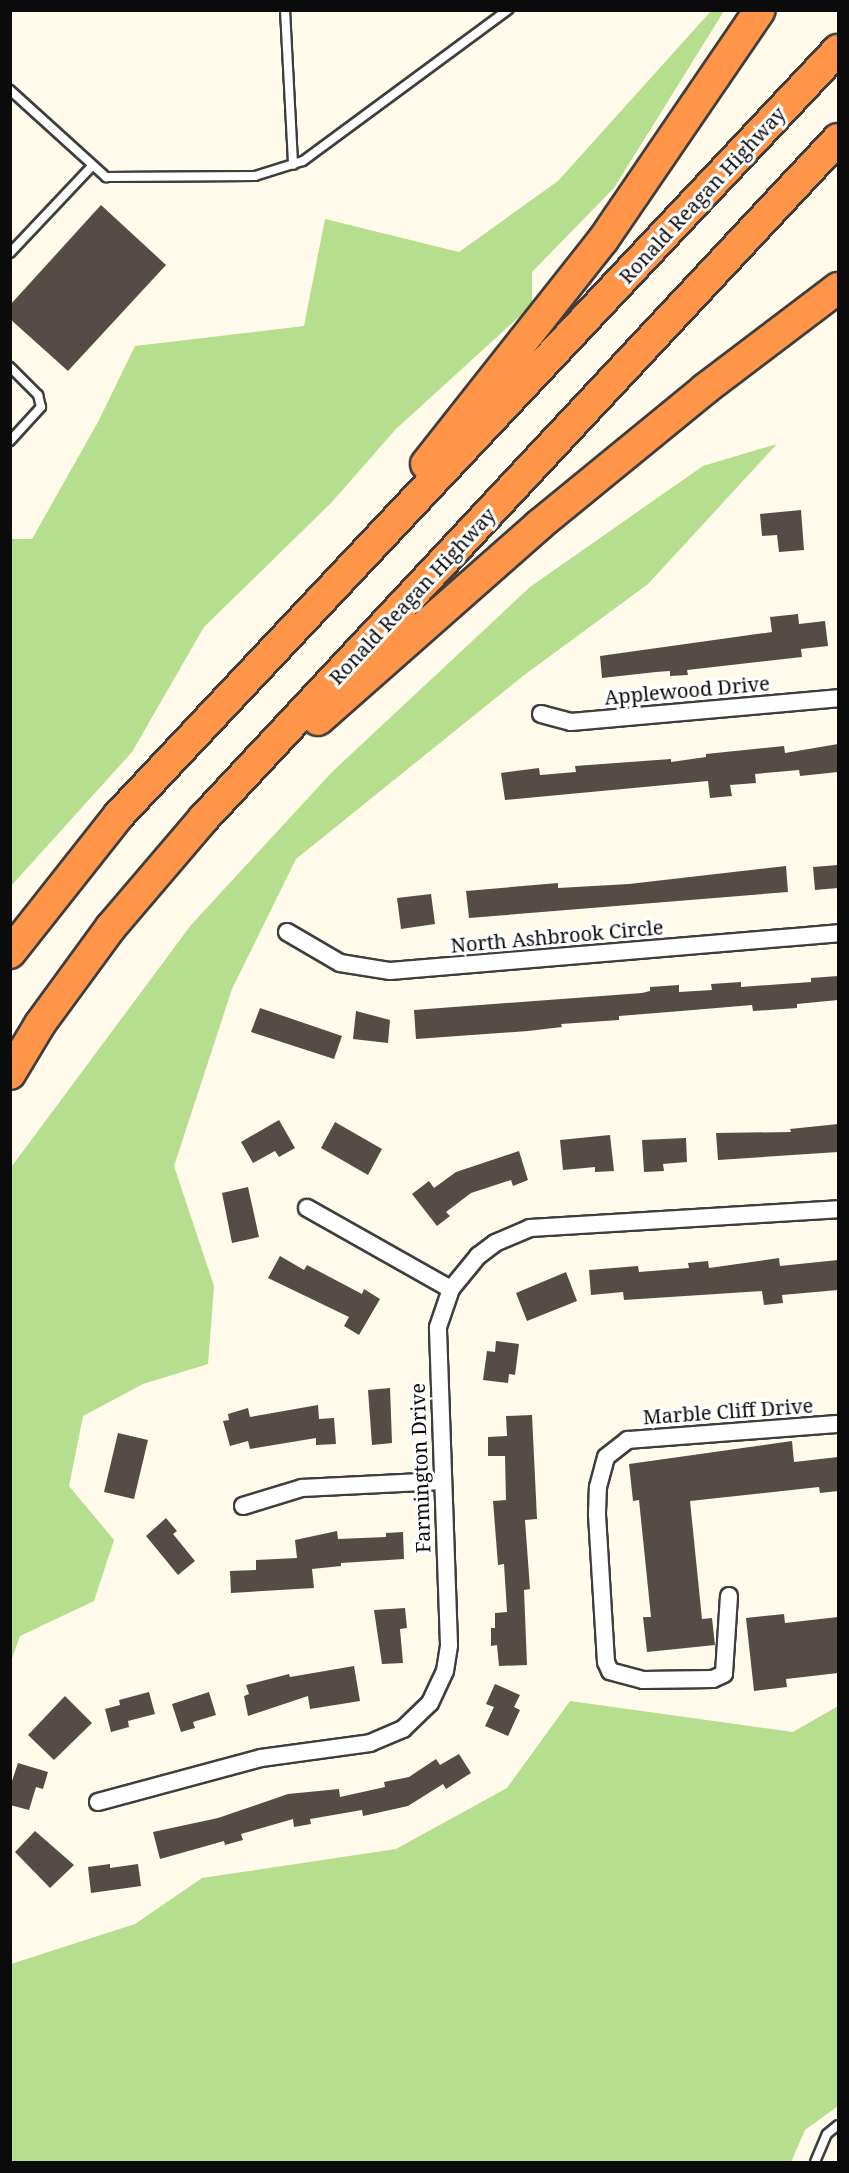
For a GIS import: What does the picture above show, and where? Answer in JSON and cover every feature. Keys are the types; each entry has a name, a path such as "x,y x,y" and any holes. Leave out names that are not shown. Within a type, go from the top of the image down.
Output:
{"highway":[{"path":"297,626 603,240 760,10"},
{"name":"Ronald Reagan Highway","path":"10,953 119,815 838,50"},
{"name":"Ronald Reagan Highway","path":"10,1074 40,1024 111,927 204,818 838,139"},
{"path":"204,818 539,525 705,389 838,288"}],"street":[{"name":"Applewood Drive","path":"541,714 571,722 838,698"},
{"name":"North Ashbrook Circle","path":"287,932 340,963 390,971 838,933"},
{"path":"307,1208 451,1289"},
{"name":"Farmington Drive","path":"98,1802 261,1758 370,1743 403,1729 417,1719 439,1689 449,1645 436,1343 451,1289 478,1256 495,1243 530,1228 838,1209"},
{"name":"Marble Cliff Drive","path":"729,1596 724,1674 713,1678 643,1680 610,1671 606,1662 597,1513 598,1486 606,1457 628,1440 838,1424"},
{"path":"243,1506 302,1488 442,1481"}],"lane":[{"path":"285,10 293,165"},
{"path":"10,90 106,177 126,179 255,176 293,165 508,10"},
{"path":"10,253 92,166"},
{"path":"10,366 38,394 40,407 10,441"},
{"path":"815,2163 827,2134 838,2125"}],"green space":[{"path":"711,11 724,11 614,188 532,272 532,305 396,429 331,503 204,627 132,752 11,886 11,539 32,539 98,422 135,346 304,326 325,219 459,252 558,181"},
{"path":"777,444 648,584 523,676 296,859 232,989 174,1166 214,1286 208,1364 143,1384 83,1416 69,1486 114,1540 94,1601 20,1636 11,1661 12,1166 191,925 332,772 530,587 703,466"},
{"path":"570,1701 793,1732 838,1706 838,2106 805,2130 791,2162 11,2162 11,1964 135,1924 202,1878 396,1849 507,1788"}],"building":[{"path":"101,205 166,265 68,371 10,319 10,305"},
{"path":"801,510 804,550 779,552 777,535 762,536 760,514"},
{"path":"798,614 799,624 825,621 828,646 801,649 802,657 687,670 688,675 670,676 670,671 602,678 600,656 772,632 770,617"},
{"path":"838,744 838,772 800,776 799,770 755,774 756,783 730,785 732,796 710,798 708,781 505,800 501,773 539,768 540,775 576,772 575,766 671,759 671,762 706,757 706,754 784,746 785,753"},
{"path":"838,865 838,888 815,890 813,867"},
{"path":"786,866 788,892 469,918 466,891 558,883 558,888 629,884"},
{"path":"431,894 435,924 401,929 397,898"},
{"path":"838,976 838,1000 797,1004 797,1008 753,1011 752,1005 619,1016 619,1020 561,1024 562,1027 528,1031 416,1039 414,1010 642,993 650,991 650,987 679,985 679,992 712,990 711,984 741,982 741,987 811,982 811,978"},
{"path":"260,1008 342,1036 334,1059 251,1032"},
{"path":"356,1011 390,1020 388,1043 353,1039"},
{"path":"279,1120 295,1148 279,1157 275,1151 253,1163 241,1142"},
{"path":"335,1122 382,1149 368,1175 321,1148"},
{"path":"838,1124 838,1152 718,1160 716,1133 791,1132 790,1129"},
{"path":"610,1135 614,1171 595,1172 595,1167 563,1170 560,1140"},
{"path":"686,1138 687,1162 663,1164 664,1171 644,1172 642,1140"},
{"path":"519,1151 528,1180 513,1186 511,1180 471,1193 446,1212 450,1216 437,1226 412,1194 429,1181 434,1188 456,1172"},
{"path":"248,1187 259,1237 232,1243 222,1193"},
{"path":"280,1256 304,1270 307,1265 362,1294 364,1289 380,1299 359,1335 344,1326 349,1317 268,1278"},
{"path":"779,1258 780,1266 838,1260 838,1290 782,1295 783,1303 764,1305 762,1291 624,1300 623,1292 591,1295 589,1270 638,1266 639,1272 689,1268 688,1263 708,1261 709,1268"},
{"path":"566,1272 577,1301 527,1321 516,1293"},
{"path":"496,1341 519,1344 515,1375 509,1374 508,1383 483,1380 487,1351 495,1352"},
{"path":"390,1388 392,1443 372,1445 368,1390"},
{"path":"318,1405 319,1419 334,1418 336,1444 316,1445 316,1438 250,1449 248,1441 230,1446 223,1421 229,1420 228,1414 248,1408 250,1417"},
{"path":"532,1415 537,1519 525,1520 530,1589 524,1590 527,1665 499,1666 497,1645 491,1646 491,1628 495,1628 495,1613 507,1612 504,1564 498,1565 493,1501 506,1500 505,1456 488,1456 488,1437 507,1436 506,1416"},
{"path":"118,1433 148,1440 134,1499 104,1492"},
{"path":"792,1441 794,1462 838,1457 838,1491 820,1493 819,1487 690,1501 702,1619 712,1618 715,1645 647,1652 643,1617 651,1617 639,1500 633,1501 629,1464"},
{"path":"166,1518 177,1531 173,1534 195,1561 178,1575 146,1536"},
{"path":"337,1531 338,1539 386,1537 386,1533 403,1532 404,1559 341,1563 341,1566 312,1569 314,1588 231,1593 230,1571 256,1570 256,1560 297,1558 295,1540"},
{"path":"405,1608 407,1628 400,1629 403,1663 382,1664 374,1610"},
{"path":"784,1614 785,1623 838,1617 838,1673 786,1679 787,1687 754,1691 746,1618"},
{"path":"354,1666 360,1701 310,1709 308,1696 248,1716 244,1696 249,1694 246,1685 289,1674 290,1677"},
{"path":"495,1684 520,1695 514,1707 520,1710 508,1736 485,1726 494,1707 486,1704"},
{"path":"149,1692 155,1714 128,1721 129,1727 111,1732 105,1709 120,1705 119,1700"},
{"path":"209,1692 216,1715 193,1722 195,1728 181,1732 172,1704"},
{"path":"65,1696 92,1723 54,1760 28,1735"},
{"path":"459,1754 471,1773 446,1789 443,1784 408,1806 363,1816 362,1810 310,1819 311,1824 294,1827 293,1819 241,1834 243,1840 225,1845 224,1841 160,1859 153,1832 218,1818 288,1794 339,1789 340,1797 385,1787 384,1782 409,1777 436,1759 440,1765"},
{"path":"18,1763 48,1772 43,1789 36,1787 29,1810 10,1805 10,1787"},
{"path":"35,1831 74,1865 50,1888 15,1852"},
{"path":"110,1864 110,1868 138,1864 141,1886 91,1893 88,1867"}]}
